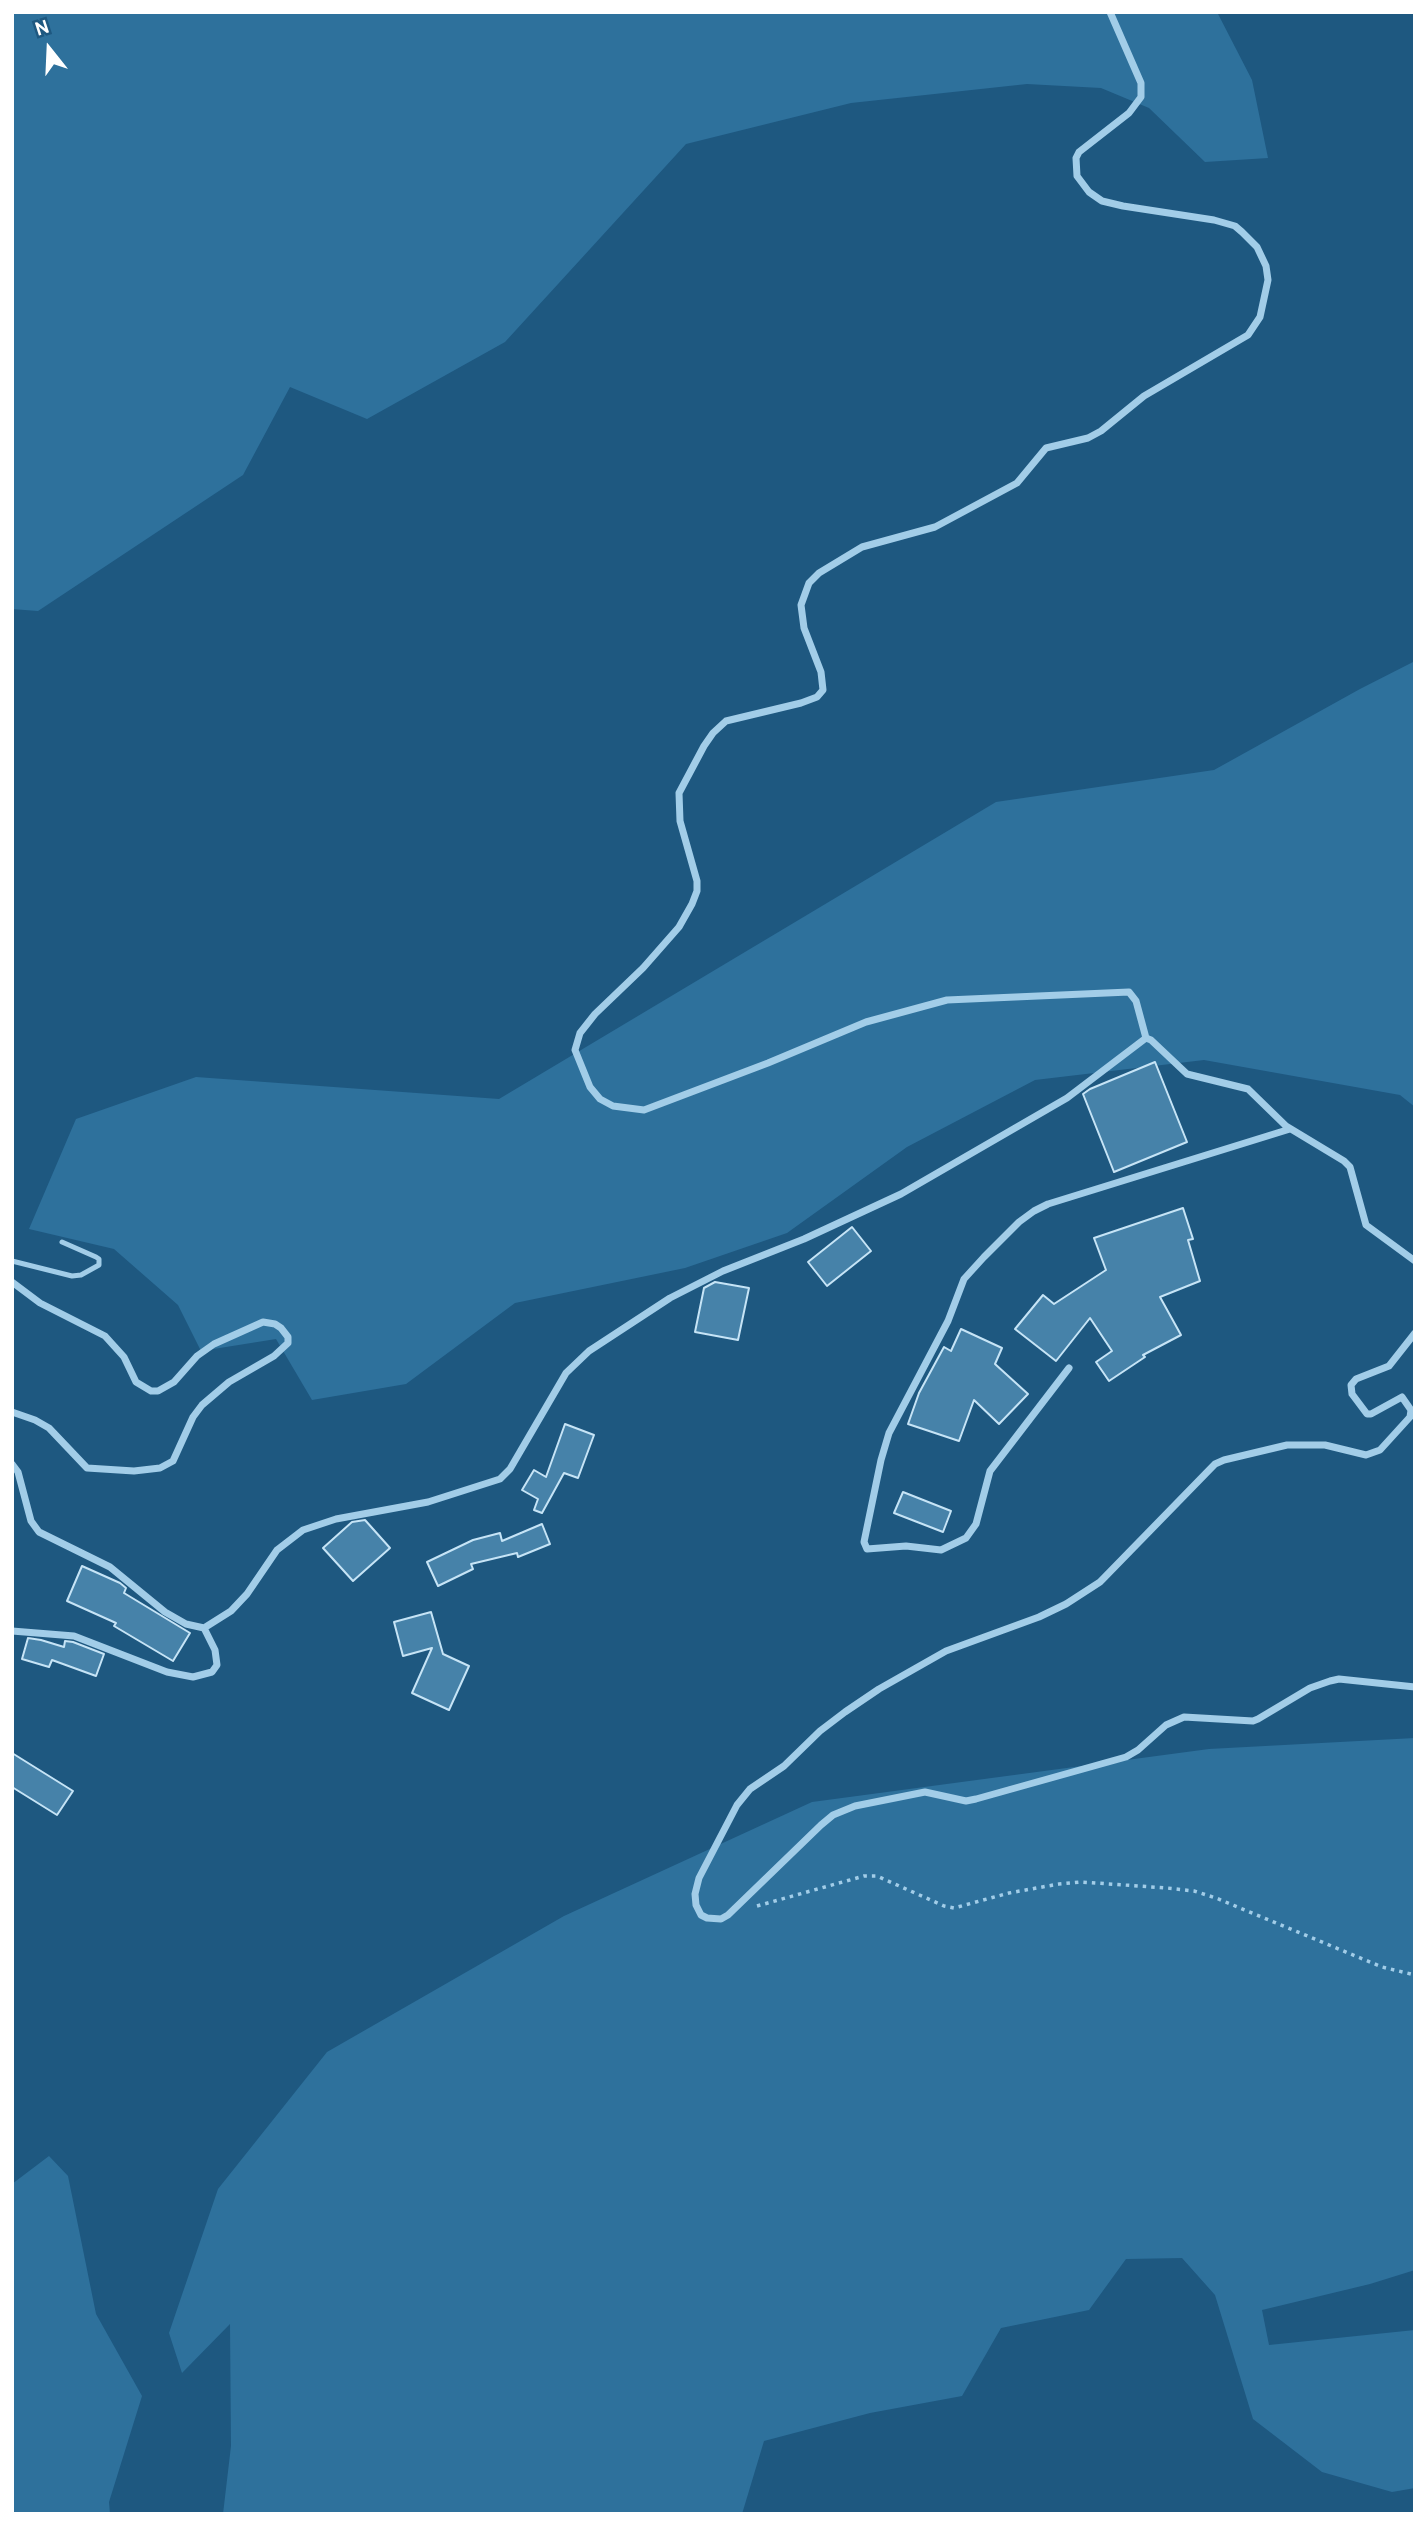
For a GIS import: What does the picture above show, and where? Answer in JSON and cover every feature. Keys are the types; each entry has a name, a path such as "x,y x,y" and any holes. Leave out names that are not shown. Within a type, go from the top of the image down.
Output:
{"street":[{"path":"1110,12 1141,83 1141,97 1129,113 1079,152 1076,158 1077,176 1089,192 1102,201 1235,226 1256,247 1265,266 1268,281 1260,317 1248,335 1143,396 1094,436 1046,448 1017,483 935,527 862,547 819,573 809,583 802,605 804,628 821,672 822,690 817,697 801,703 726,721 704,746 679,793 680,821 696,881 697,891 692,904 679,928 643,968 595,1014 580,1033 575,1050 590,1087 600,1099 613,1106 644,1110 866,1022 947,1000 1129,992 1136,1001 1146,1038"},
{"path":"1146,1038 1187,1074 1248,1089 1290,1129 1347,1164 1366,1225 1415,1261"},
{"path":"204,1629 231,1611 247,1594 277,1550 303,1530 336,1519 428,1502 500,1479 510,1469 566,1373 589,1351 670,1297 723,1271 804,1239 901,1194 1067,1098 1146,1038"},
{"path":"1069,1368 990,1471 974,1531 941,1550 906,1546 867,1549 864,1542 889,1433 948,1321 964,1279 1019,1222 1048,1204 1290,1129"},
{"path":"12,1282 40,1303 105,1336 124,1357 136,1382 151,1391 164,1388 173,1382 197,1356 239,1331 268,1322 281,1328 288,1337 286,1346 229,1382 202,1405 193,1417 173,1461 160,1468 134,1471 87,1468 49,1428 12,1412"},
{"path":"1415,1333 1389,1366 1356,1378 1351,1385 1352,1394 1367,1414 1402,1397 1413,1409 1410,1418 1384,1446 1369,1455 1325,1445 1287,1445 1215,1464 1106,1577 1086,1592 1021,1625 946,1651 845,1712 784,1766 745,1794 699,1878 695,1894 696,1905 701,1915 715,1919 728,1915 821,1825 833,1815 855,1806 925,1792 966,1801 976,1799 1126,1757 1166,1725 1184,1717 1252,1721 1310,1688 1339,1679 1415,1686"},
{"path":"12,1464 18,1472 31,1521 39,1532 117,1572 165,1612 186,1624 204,1629 215,1650 217,1665 212,1672 194,1677 167,1672 74,1636 12,1631"}],"lane":[{"path":"12,1261 72,1276 81,1275 99,1265 99,1259 96,1257 62,1242"}],"path":[{"path":"728,1915 864,1876 877,1876 954,1908 1009,1893 1059,1884 1082,1882 1167,1888 1194,1891 1216,1898 1382,1967 1415,1975"}],"shaded area":[{"path":"12,12 1217,12 1252,80 1268,158 1205,162 1149,108 1101,88 1027,84 851,103 686,144 505,342 367,419 290,387 243,475 38,611 12,609"},
{"path":"1415,661 1415,1107 1400,1095 1204,1060 1035,1080 907,1147 787,1233 685,1268 515,1303 406,1384 312,1400 276,1339 201,1351 178,1305 114,1249 29,1229 76,1119 196,1077 499,1099 996,802 1214,770"},
{"path":"1415,1738 1415,2270 1370,2284 1262,2310 1269,2345 1415,2330 1415,2488 1392,2492 1322,2472 1253,2419 1215,2295 1182,2258 1126,2259 1089,2310 1001,2328 962,2396 870,2413 764,2441 742,2514 223,2514 231,2446 230,2324 182,2373 169,2333 218,2189 327,2052 564,1916 812,1802 1209,1749"},
{"path":"49,2156 68,2176 96,2314 142,2396 109,2502 110,2514 12,2514 12,2184"}],"building":[{"path":"1155,1062 1187,1142 1114,1172 1083,1094"},
{"path":"1183,1208 1193,1239 1188,1240 1200,1281 1160,1297 1181,1335 1143,1355 1145,1357 1109,1381 1096,1362 1112,1351 1090,1318 1056,1361 1015,1329 1043,1295 1054,1304 1106,1270 1094,1238"},
{"path":"852,1227 871,1251 827,1286 808,1262"},
{"path":"715,1282 749,1288 738,1340 695,1332 704,1288"},
{"path":"961,1329 1002,1348 995,1364 1028,1394 999,1424 974,1400 959,1441 908,1424 919,1393 944,1347 951,1351"},
{"path":"565,1424 594,1435 578,1478 564,1473 542,1513 534,1510 538,1499 522,1490 534,1470 546,1477"},
{"path":"903,1492 951,1511 943,1532 894,1513"},
{"path":"365,1520 390,1548 353,1581 323,1548 352,1522"},
{"path":"542,1524 550,1544 518,1557 517,1553 471,1564 473,1569 438,1586 427,1562 473,1540 500,1533 502,1541"},
{"path":"82,1566 120,1583 126,1588 124,1593 190,1633 173,1661 114,1626 116,1623 67,1601"},
{"path":"431,1612 443,1654 469,1666 449,1710 412,1693 432,1648 403,1656 394,1622"},
{"path":"28,1638 64,1647 65,1641 73,1642 104,1654 96,1676 52,1660 49,1667 22,1659"},
{"path":"12,1753 73,1791 57,1815 12,1787"}]}
